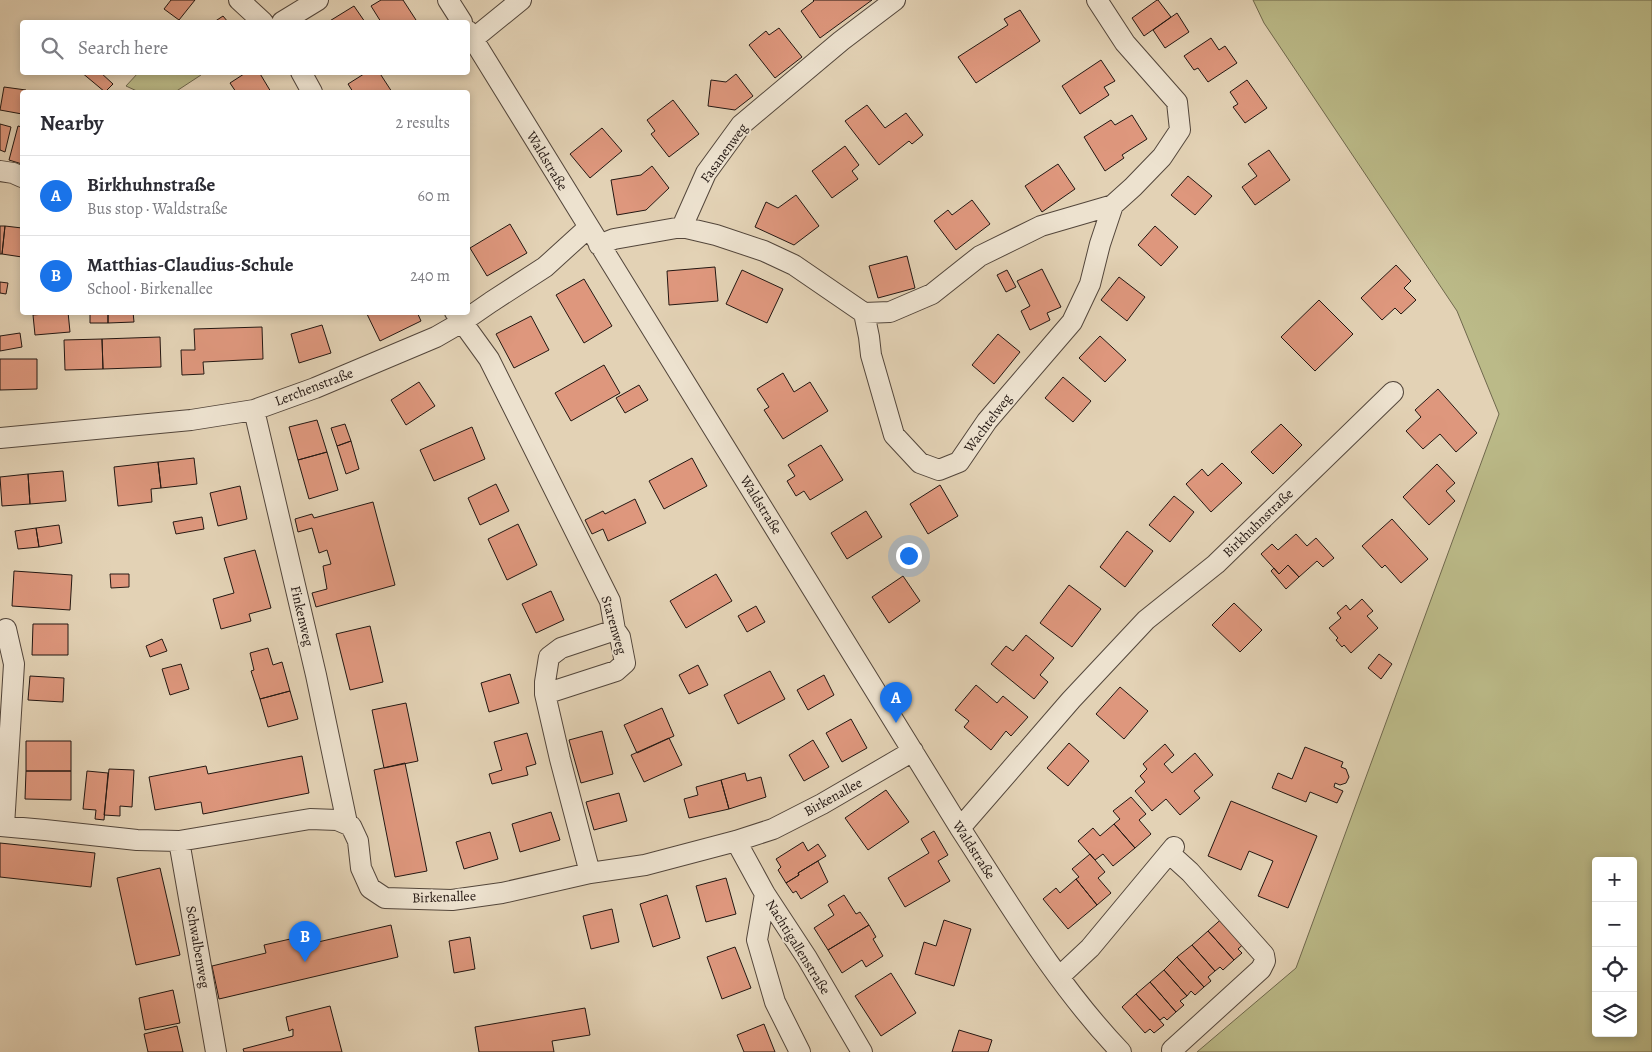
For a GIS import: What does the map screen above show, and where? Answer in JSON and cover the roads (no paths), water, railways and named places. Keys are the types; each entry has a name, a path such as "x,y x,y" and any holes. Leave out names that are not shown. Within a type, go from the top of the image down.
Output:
{"street":[{"path":"240,0 260,20"},
{"path":"285,20 318,0"},
{"name":"Waldstraße","path":"448,0 460,20"},
{"path":"470,29 521,0"},
{"name":"Fasanenweg","path":"682,227 706,173 741,126 841,41 895,0"},
{"name":"Wachtelweg","path":"1097,0 1125,44 1177,102 1180,130 1162,157 1113,205 1041,226 980,256 932,294 890,312 864,313 871,355 894,435 920,463 939,470 959,462 987,421 1072,322 1090,284 1100,244 1113,205"},
{"name":"Waldstraße","path":"470,36 960,828 1059,977 1121,1052"},
{"path":"303,75 311,90"},
{"path":"0,171 20,176"},
{"path":"598,245 614,239 682,227 716,235 764,251 794,265 864,313"},
{"name":"Lerchenstraße","path":"470,312 491,302 545,268 588,228"},
{"name":"Lerchenstraße","path":"0,438 191,420 254,410 315,388 436,337 458,318"},
{"name":"Starenweg","path":"458,318 489,359 610,600 615,630 620,637 625,663 616,671 545,694"},
{"name":"Birkhuhnstraße","path":"960,828 1071,700 1146,620 1216,564 1393,392"},
{"name":"Finkenweg","path":"254,410 316,675 347,823"},
{"path":"6,629 14,664 2,826 137,840 180,841 310,819 337,820 347,823"},
{"path":"590,873 560,759 544,682 549,657 561,648 615,630"},
{"name":"Birkenallee","path":"347,823 351,826 358,841 362,868 370,888 385,898 452,900 502,893 590,873 645,865 773,830 913,751"},
{"name":"Schwalbenweg","path":"180,841 216,1052"},
{"name":"Nachtigallenstraße","path":"736,841 764,894 807,958 862,1052"},
{"path":"1059,977 1090,948 1171,850 1264,955 1265,961 1261,970 1172,1050"},
{"path":"764,894 757,940 775,1002 800,1052"}],"place":[{"name":"Birkhuhnstraße","path":"896,723"},
{"name":"Matthias-Claudius-Schule","path":"305,962"}]}
